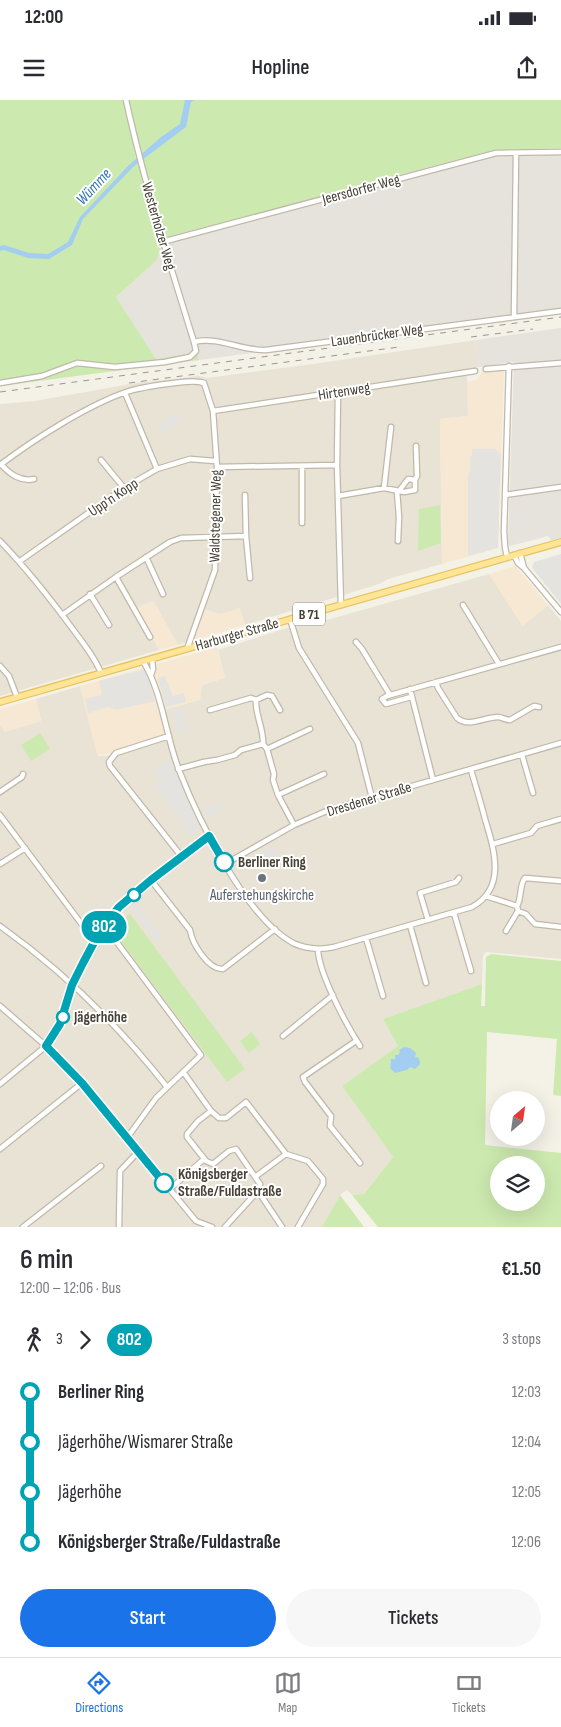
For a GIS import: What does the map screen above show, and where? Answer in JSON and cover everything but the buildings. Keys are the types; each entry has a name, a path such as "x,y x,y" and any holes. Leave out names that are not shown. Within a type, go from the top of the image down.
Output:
{"main road":[{"name":"Harburger Straße","path":"0,702 561,542"}],"street":[{"name":"Westerholzer Weg","path":"0,383 42,376 77,363 115,367 165,362 190,357 196,351 162,242 138,154 126,100"},
{"name":"Jeersdorfer Weg","path":"162,242 496,153 561,152"},
{"path":"514,316 516,153"},
{"name":"Lauenbrücker Weg","path":"194,342 204,340 254,350 266,350 561,311"},
{"path":"486,369 561,363"},
{"path":"507,557 504,547 509,366"},
{"name":"Hirtenweg","path":"213,411 475,371"},
{"name":"Waldstegener Weg","path":"125,393 160,385 202,382 206,385 213,411 216,464 215,570 187,649"},
{"path":"338,392 337,465 341,605"},
{"path":"34,479 26,481 18,478 1,464 91,408 125,393 157,469"},
{"path":"384,488 391,427"},
{"path":"338,496 384,488 398,491 415,490 417,476 416,446"},
{"name":"Upp'n Kopp","path":"20,561 124,488 157,469 190,459 216,464 337,465"},
{"path":"102,460 124,488"},
{"path":"302,466 302,524"},
{"path":"398,541 398,491 408,479 415,480"},
{"path":"505,494 561,488"},
{"path":"245,495 250,578"},
{"path":"62,615 90,594 170,542 181,538 246,536"},
{"path":"0,541 20,561 86,646 101,673"},
{"path":"517,554 518,563 561,612"},
{"path":"146,557 163,594"},
{"path":"116,577 150,637"},
{"path":"90,594 109,625"},
{"path":"463,605 499,664"},
{"path":"290,619 299,648 358,744 372,798"},
{"path":"356,642 390,695"},
{"path":"411,697 386,704 382,699 410,689 561,647"},
{"path":"151,676 153,668 152,659"},
{"path":"144,661 151,676 178,769 209,836 225,864 254,906 275,929 294,943 318,950 334,947 478,904 491,888 495,874 496,856 471,770"},
{"path":"0,666 9,676 17,697"},
{"path":"436,682 457,718 462,722 475,722 498,717 510,720 534,706 538,708"},
{"path":"410,689 433,780"},
{"path":"210,710 252,698 256,700 267,695 272,696 280,710"},
{"path":"256,700 255,709 263,744 267,749 274,774 274,783 278,795 294,825"},
{"path":"267,749 310,730"},
{"path":"169,736 116,753 109,762 110,766 182,857"},
{"path":"178,769 217,760 234,755 241,750 263,744"},
{"name":"Dresdener Straße","path":"225,864 294,825 329,810 561,744"},
{"path":"522,755 533,793"},
{"path":"0,792 24,774"},
{"path":"278,795 324,774"},
{"path":"0,815 95,942"},
{"path":"492,844 531,833 537,826 561,819"},
{"path":"0,1084 46,1046 60,1024 72,985 104,926 119,907 209,836"},
{"path":"0,864 25,848"},
{"path":"428,920 420,893 456,882 459,878"},
{"path":"506,931 518,909 522,882 525,878 561,881"},
{"path":"151,880 190,930 191,940 211,966 217,970 222,969 275,929"},
{"path":"486,896 518,909 526,914 535,924 561,927"},
{"path":"454,912 471,971"},
{"path":"410,925 426,983"},
{"path":"0,926 72,985 125,1037 167,1087"},
{"path":"104,926 201,1055 146,1110 127,1138"},
{"path":"366,938 383,996"},
{"path":"318,950 319,958 333,996 360,1046"},
{"path":"283,1036 333,996"},
{"path":"0,1006 46,1046 82,1083 196,1221 212,1227"},
{"path":"356,1041 303,1077 331,1116 330,1126 360,1163"},
{"path":"184,1073 211,1111 219,1118 226,1118 246,1102 286,1154 308,1161 323,1179 323,1184 298,1227"},
{"path":"0,1149 82,1083"},
{"path":"211,1111 198,1121 187,1134 187,1137 206,1162 213,1164 229,1151 236,1150 260,1184 258,1191 225,1227"},
{"path":"119,1227 120,1170 138,1152"},
{"path":"255,1177 286,1154"},
{"path":"170,1189 204,1159"},
{"path":"23,1227 101,1166"},
{"path":"258,1191 282,1227"}],"shaded area":[{"path":"561,153 561,313 199,360 196,352 156,359 116,297 157,260 162,242 496,154"},
{"path":"561,328 561,538 551,540 548,536 510,546 508,543 514,362 479,367 476,340"},
{"path":"476,340 479,367 467,369 468,416 440,419 442,564 388,579 379,584 245,625 240,608 191,641 178,645 153,601 137,608 159,650 0,696 0,404 35,401 136,383 199,376 207,378"},
{"path":"504,368 498,548 442,564 440,419 468,416 467,382 477,380 483,371"},
{"path":"176,414 182,422 159,432 157,426 165,423 164,419"},
{"path":"472,449 495,449 501,454 498,548 468,556 468,475"},
{"path":"561,554 561,604 532,568 534,562"},
{"path":"515,566 548,605 523,626 489,574"},
{"path":"489,574 522,625 548,605 561,621 561,959 486,952 483,956 482,984 383,1019 398,1046 342,1086 393,1157 364,1194 352,1195 347,1190 340,1195 322,1227 0,1227 0,724 5,732 41,721 36,699 80,686 98,756 116,755 171,738 163,710 200,700 202,685 225,678 218,650 319,618 327,620"},
{"path":"154,601 178,645 159,650 137,608"},
{"path":"240,608 245,625 191,641 204,609 220,614"},
{"path":"217,647 225,678 202,685 200,700 162,710 169,736 116,753 97,755 80,686"},
{"path":"146,669 155,701 116,710 109,707 88,713 85,699 102,695 99,681"},
{"path":"165,676 173,696 184,693 186,702 166,707 158,678"},
{"path":"36,699 41,721 5,732 0,724 0,709"},
{"path":"181,707 187,729 178,732 172,710"},
{"path":"170,760 202,828 190,836 176,812 174,812 155,785 161,780 154,770"},
{"path":"224,803 225,805 206,819 203,808"},
{"path":"275,847 280,859 256,866 253,856"},
{"path":"133,901 162,936 156,941 129,904"}],"green space":[{"path":"0,100 125,100 136,159 161,245 157,260 116,297 156,359 196,352 199,360 0,386"},
{"path":"128,100 561,100 561,148 494,150 166,237 140,153"},
{"path":"440,505 441,543 418,551 419,509"},
{"path":"40,733 50,749 31,761 21,745"},
{"path":"130,914 245,1069 227,1082 111,928"},
{"path":"491,954 561,961 561,1096 553,1095 557,1039 487,1032 485,1145 561,1153 561,1227 378,1227 352,1195 364,1194 393,1157 342,1086 398,1046 383,1019 482,984 481,1006 485,1006 486,957","holes":["400,1052 407,1070 390,1068 391,1059 395,1059"]},
{"path":"252,1032 260,1044 249,1053 240,1041"},
{"path":"340,1195 364,1227 322,1227"}],"water":[{"path":"185,100 195,100 191,102 186,127 134,166 83,219 72,245 49,259 28,258 4,250 0,251 0,246 4,245 29,253 48,254 68,242 80,217 129,165 161,137 180,124"},
{"path":"404,1047 410,1048 416,1053 415,1057 419,1058 420,1064 415,1069 410,1067 407,1070 395,1073 390,1068 391,1059 395,1059 395,1055 398,1055 399,1050"}],"railway":[{"path":"0,392 561,317"},
{"path":"471,337 533,329"},
{"path":"129,383 399,347"}],"bus line":[{"name":"802","path":"164,1183 82,1083 46,1046 60,1024 72,985 83,963 99,933 119,907 209,836 224,862"}],"place":[{"name":"Berliner Ring","path":"224,862"},
{"name":"Auferstehungskirche","path":"262,878"},
{"name":"Jägerhöhe","path":"63,1017"},
{"name":"Königsberger Straße/Fuldastraße","path":"164,1183"}],"water label":[{"name":"Wümme","path":"93,186"}]}
